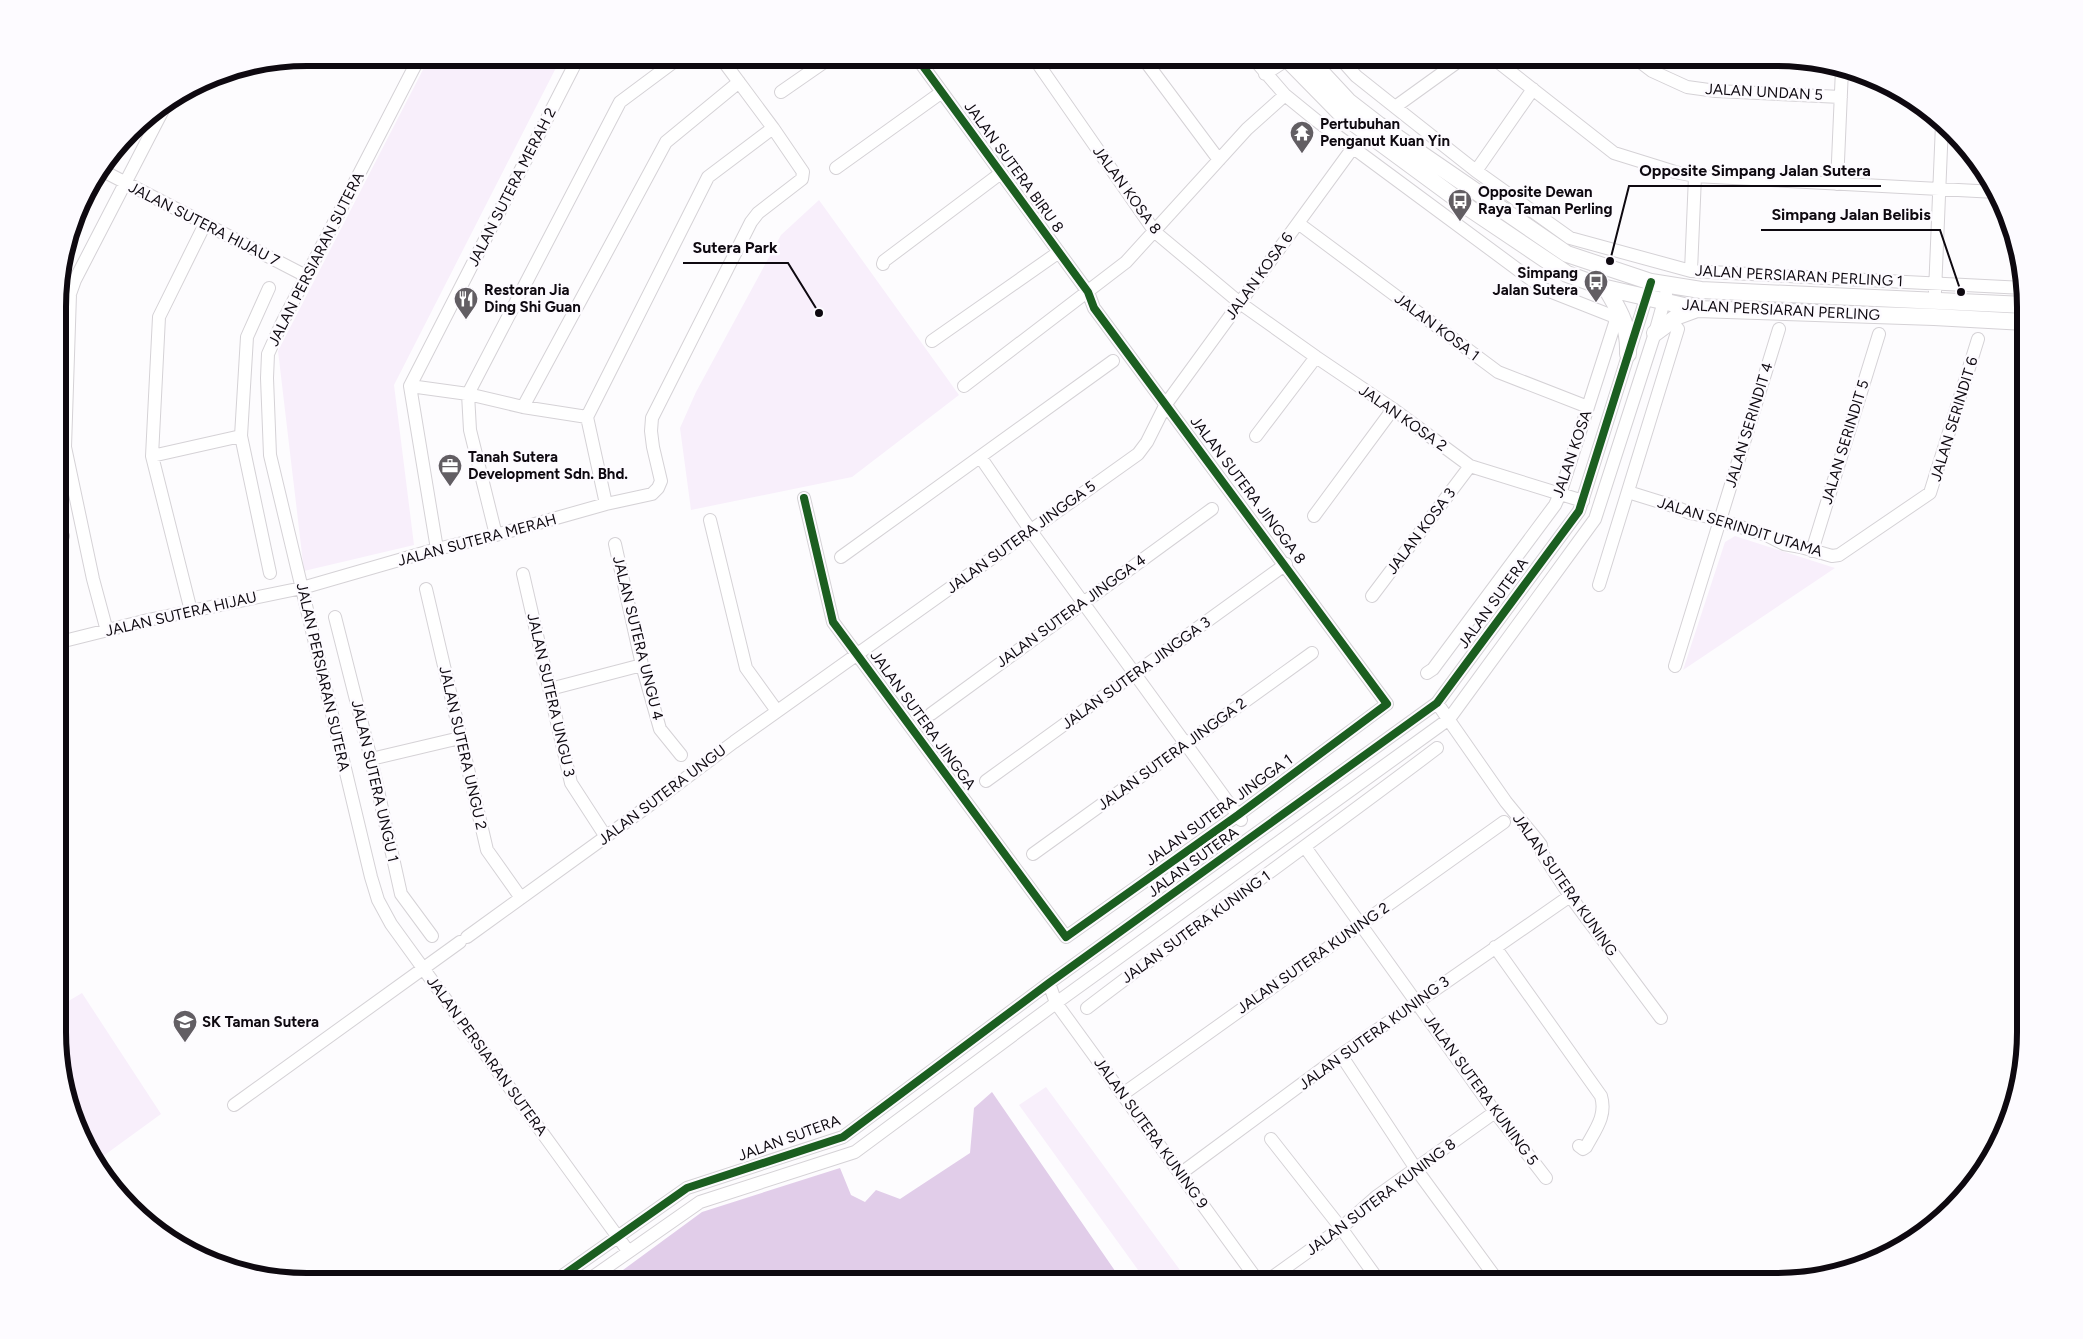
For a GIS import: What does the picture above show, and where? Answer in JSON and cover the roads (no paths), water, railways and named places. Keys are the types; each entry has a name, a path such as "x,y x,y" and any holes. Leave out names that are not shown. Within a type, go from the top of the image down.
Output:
{"main road":[{"name":"JALAN PERSIARAN PERLING","path":"1295,66 1340,113 1469,208 1567,274 1606,288 1649,290 1669,286 1711,291 1935,292 2017,304"},
{"name":"JALAN PERSIARAN PERLING","path":"1316,66 1348,100 1379,125 1561,250 1649,290 1664,303 1697,309 2017,322"},
{"path":"1606,288 1624,320 1629,337 1628,354"},
{"path":"1655,333 1678,316 1697,309"}],"street":[{"name":"JALAN PERSIARAN SUTERA","path":"415,66 281,325 268,354 270,455 378,900 392,924 423,968 628,1251"},
{"name":"JALAN SUTERA MERAH 2","path":"410,386 574,66"},
{"path":"496,536 470,430 468,394 620,102 668,66"},
{"path":"606,504 587,417 708,177 773,128 727,66"},
{"path":"781,92 818,66"},
{"name":"JALAN SUTERA BIRU 8","path":"923,66 1088,292"},
{"name":"JALAN KOSA 8","path":"1040,66 1155,232 1240,303"},
{"path":"1149,66 1219,160"},
{"path":"1259,66 1285,95 1352,149"},
{"path":"1265,74 1276,66"},
{"name":"JALAN PERSIARAN PERLING 1","path":"1347,66 1356,76 1476,171 1570,238 1691,271 1935,292 2016,288"},
{"path":"1395,107 1452,66"},
{"path":"1503,66 1614,153 1674,172 1695,176 1987,192"},
{"name":"JALAN UNDAN 5","path":"1645,66 1652,71 1687,87 1716,91 1841,97"},
{"path":"1838,184 1842,75"},
{"path":"523,407 666,142 739,82"},
{"path":"1476,171 1533,89"},
{"path":"836,168 942,92"},
{"path":"964,386 1126,262 1248,129 1285,95"},
{"path":"66,418 72,287 159,118"},
{"name":"JALAN SUTERA MERAH","path":"302,588 437,549 496,536 606,504 652,494 658,488 661,481 652,439 652,418 751,222 758,213 802,179 803,172 801,168 773,128"},
{"path":"1934,317 1941,132"},
{"name":"JALAN KOSA 6","path":"1166,404 1352,149"},
{"name":"JALAN KOSA","path":"1352,149 1544,289 1615,317 1588,407 1555,505 1428,673"},
{"name":"JALAN SUTERA HIJAU 7","path":"107,173 306,276"},
{"path":"883,264 884,261 1001,173"},
{"path":"1691,271 1695,176"},
{"name":"JALAN KOSA 1","path":"1298,223 1498,372 1588,407"},
{"path":"191,611 152,456 159,317 205,224"},
{"path":"932,341 1059,252"},
{"path":"598,1273 700,1202 856,1152 1056,1002 1449,719 1595,519 1669,286"},
{"path":"270,288 247,337 242,436 270,573"},
{"name":"JALAN SUTERA","path":"566,1273 687,1188 843,1137 1049,983 1244,824 1437,703 1578,511 1583,501 1649,290"},
{"name":"JALAN SUTERA JINGGA 8","path":"1088,292 1094,308 1286,564 1387,704"},
{"name":"JALAN KOSA 2","path":"1240,303 1470,466 1583,501"},
{"name":"JALAN SERINDIT 4","path":"1674,666 1779,329"},
{"path":"1599,585 1678,330"},
{"name":"JALAN SERINDIT 5","path":"1812,551 1879,334"},
{"name":"JALAN SERINDIT 6","path":"1926,497 1933,489 1978,339"},
{"path":"1256,436 1316,358"},
{"path":"842,557 1114,361"},
{"path":"437,549 410,386 468,394 523,407 587,417"},
{"name":"JALAN SUTERA JINGGA 5","path":"857,654 1138,454 1147,442 1166,404"},
{"path":"1314,516 1392,409"},
{"path":"152,456 242,436"},
{"path":"66,452 89,561 107,631"},
{"path":"981,458 1031,531 1265,852"},
{"name":"JALAN KOSA 3","path":"1372,596 1470,466"},
{"path":"1609,477 1628,493"},
{"path":"1604,495 1628,493"},
{"name":"JALAN SERINDIT UTAMA","path":"1628,493 1672,506 1690,514 1766,535 1784,544 1832,556 1839,555 1926,497"},
{"name":"JALAN SUTERA JINGGA","path":"804,498 834,622 1066,937"},
{"name":"JALAN SUTERA JINGGA 4","path":"931,714 1212,510"},
{"path":"710,520 746,668 777,711"},
{"name":"JALAN SUTERA UNGU 4","path":"615,544 642,665 660,729 681,755"},
{"name":"JALAN SUTERA JINGGA 3","path":"986,781 1286,564"},
{"name":"JALAN SUTERA UNGU 3","path":"523,574 571,782 606,837"},
{"name":"JALAN SUTERA HIJAU","path":"66,641 191,611 302,588"},
{"name":"JALAN SUTERA UNGU 2","path":"426,589 487,850 522,898"},
{"name":"JALAN SUTERA UNGU 1","path":"335,617 371,758 401,894 432,936"},
{"name":"JALAN SUTERA JINGGA 2","path":"1033,854 1312,653"},
{"name":"JALAN SUTERA UNGU","path":"234,1105 857,654"},
{"path":"550,689 642,665"},
{"name":"JALAN SUTERA KUNING","path":"1437,703 1506,802 1541,845 1542,853 1570,896 1661,1018"},
{"name":"JALAN SUTERA JINGGA 1","path":"1066,937 1244,824 1387,704"},
{"path":"371,758 460,738"},
{"name":"JALAN SUTERA KUNING 1","path":"1087,1008 1437,748"},
{"name":"JALAN SUTERA KUNING 2","path":"1122,1094 1504,822"},
{"path":"1305,847 1361,925"},
{"name":"JALAN SUTERA KUNING 3","path":"1180,1174 1341,1055 1570,896"},
{"name":"JALAN SUTERA KUNING 5","path":"1361,925 1495,1112 1546,1178"},
{"path":"1495,947 1601,1096 1604,1106 1602,1116 1586,1147 1583,1149 1579,1146"},
{"name":"JALAN SUTERA KUNING 9","path":"1049,983 1056,1002 1252,1273"},
{"path":"1341,1055 1416,1169 1492,1273"},
{"name":"JALAN SUTERA KUNING 8","path":"1278,1273 1341,1228 1376,1197 1495,1112"},
{"path":"1271,1139 1341,1228 1373,1273"}],"place":[{"name":"Pertubuhan Penganut Kuan Yin","path":"1302,154"},
{"name":"Opposite Dewan Raya Taman Perling","path":"1460,222"},
{"name":"Opposite Simpang Jalan Sutera","path":"1610,261"},
{"name":"Simpang Jalan Belibis","path":"1961,292"},
{"name":"Simpang Jalan Sutera","path":"1596,303"},
{"name":"Sutera Park","path":"819,313"},
{"name":"Restoran Jia Ding Shi Guan","path":"466,320"},
{"name":"Tanah Sutera Development Sdn. Bhd.","path":"450,487"},
{"name":"SK Taman Sutera","path":"185,1043"}]}
